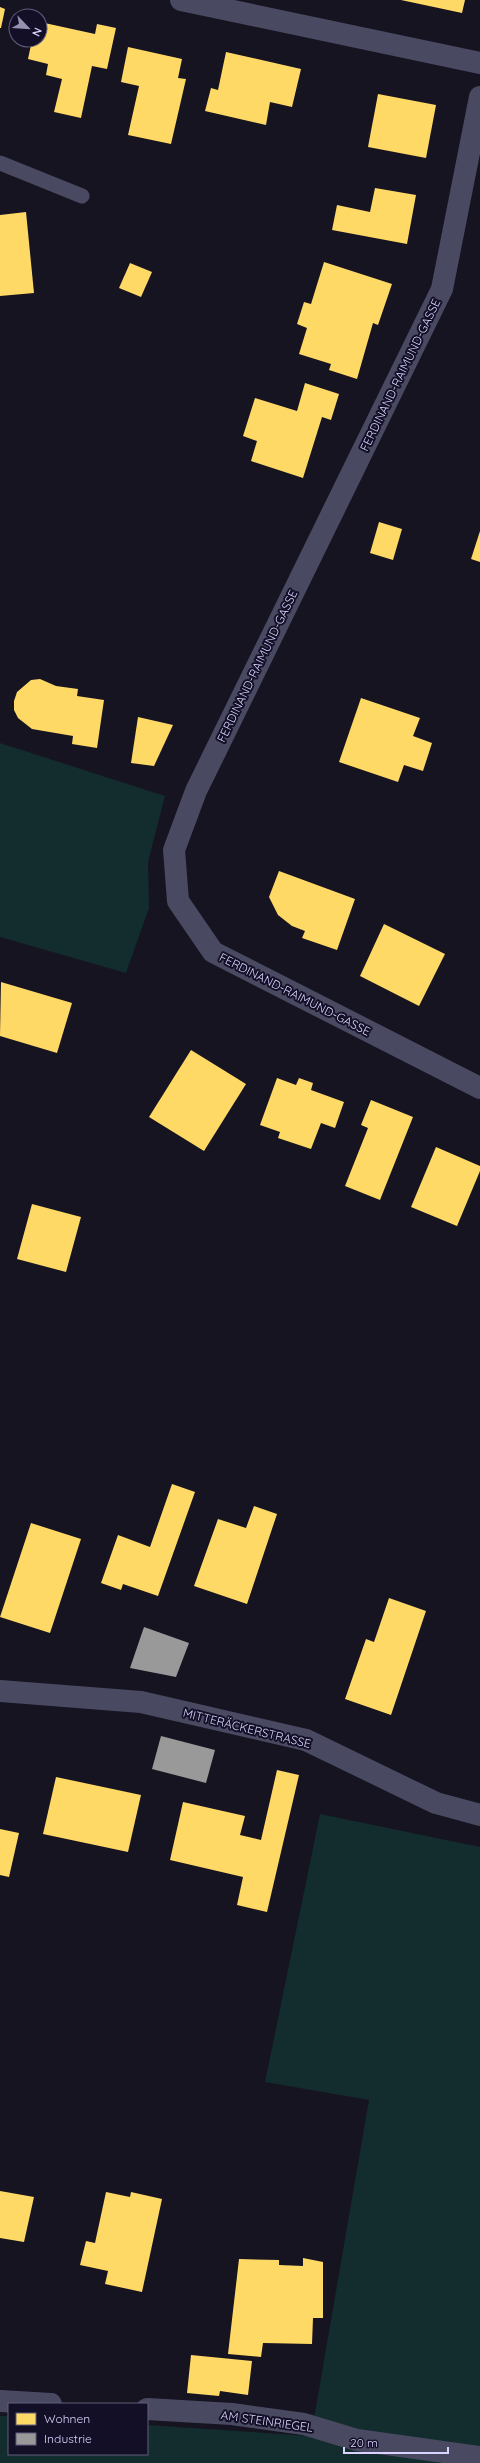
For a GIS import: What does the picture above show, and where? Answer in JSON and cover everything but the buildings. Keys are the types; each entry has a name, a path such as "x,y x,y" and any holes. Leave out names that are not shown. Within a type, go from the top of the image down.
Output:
{"street":[{"path":"181,0 480,63"},
{"name":"FERDINAND-RAIMUND-GASSE","path":"480,97 442,289 196,791 174,850 178,901 213,952 480,1088"},
{"name":"MITTERÄCKERSTRASSE","path":"0,1691 141,1702 306,1740 436,1803 480,1815"},
{"path":"0,2401 34,2403"},
{"name":"AM STEINRIEGEL","path":"148,2409 232,2414 304,2424 357,2440 480,2457"}],"lane":[{"path":"0,163 82,196"}],"green space":[{"path":"0,743 165,796 148,862 149,908 126,973 0,937"},
{"path":"320,1814 480,1847 480,2463 0,2463 0,2416 8,2416 8,2455 148,2455 148,2425 311,2436 369,2100 265,2082"}]}
